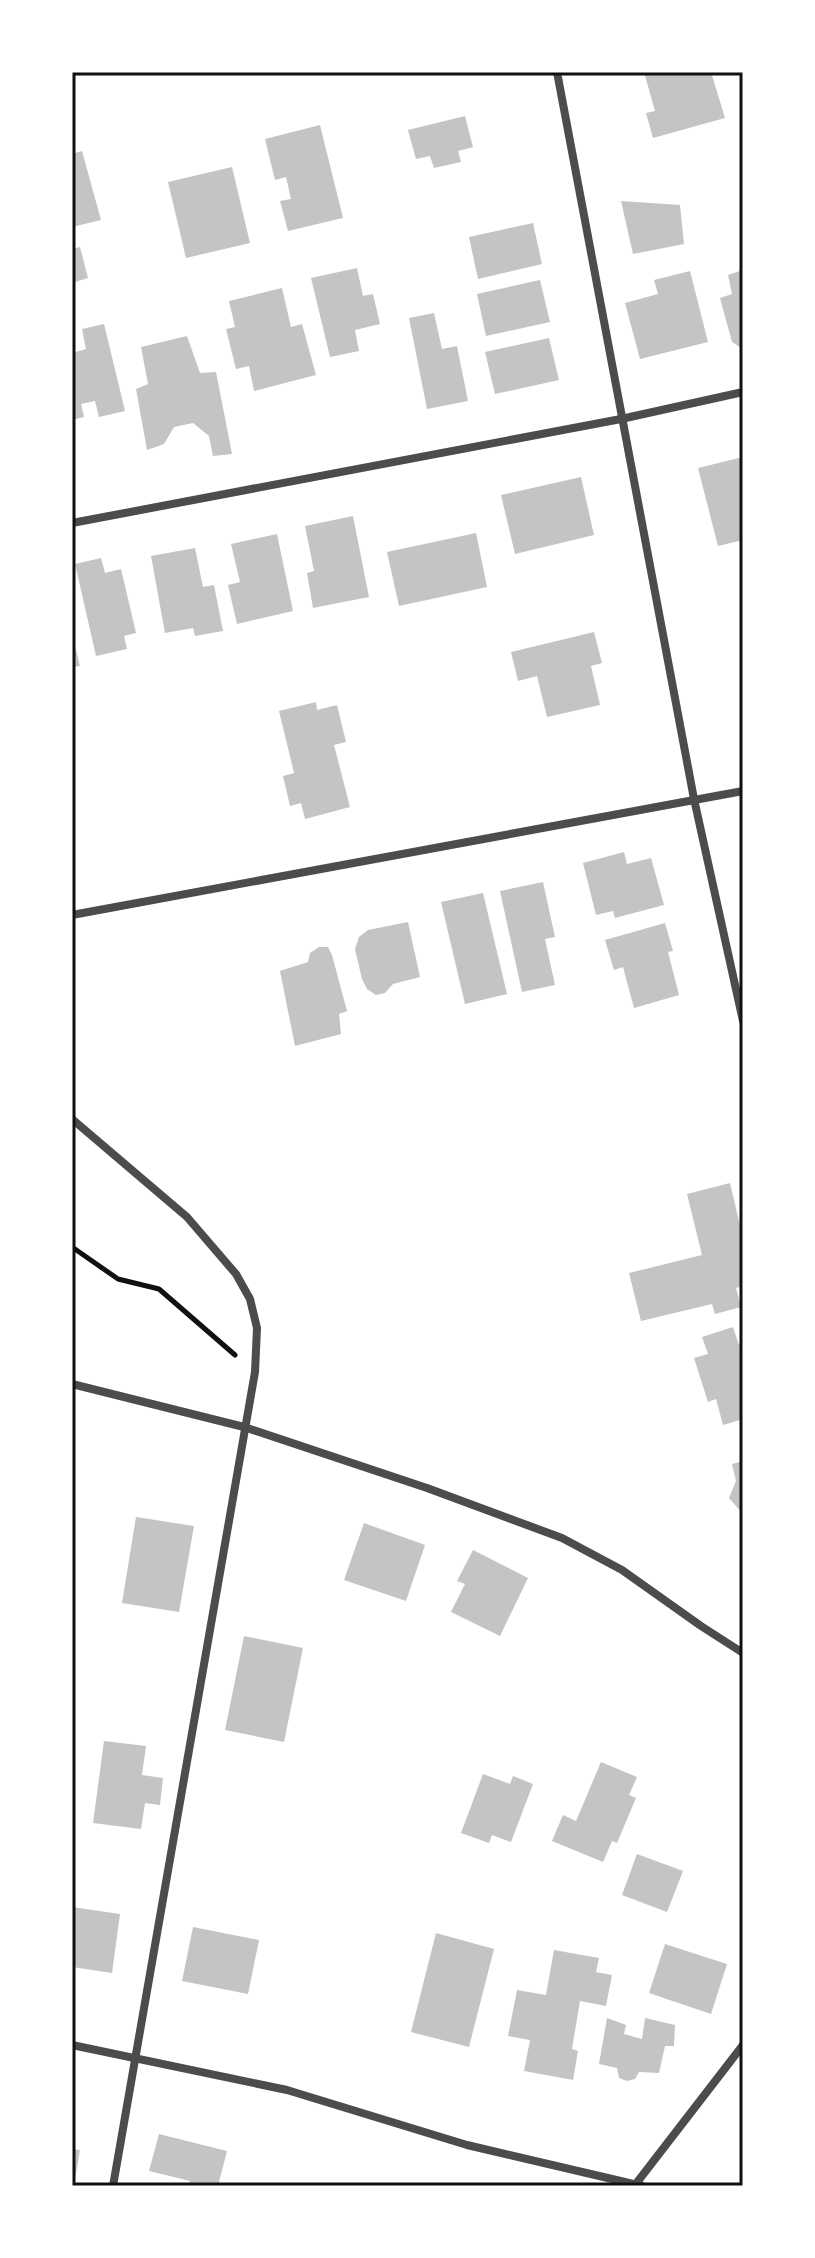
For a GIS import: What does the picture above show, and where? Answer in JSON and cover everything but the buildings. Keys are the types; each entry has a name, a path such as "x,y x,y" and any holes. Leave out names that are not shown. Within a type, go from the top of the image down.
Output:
{"street":[{"path":"557,72 694,799 743,1021"},
{"path":"72,523 621,419 743,392"},
{"path":"72,915 743,791"},
{"path":"72,1119 187,1217 236,1274 250,1299 257,1328 255,1372 113,2186"},
{"path":"72,1384 244,1427 427,1488 562,1538 622,1570 743,1653"},
{"path":"72,2045 287,2090 467,2145 638,2185 743,2045"}],"path":[{"path":"72,1247 118,1279 159,1289 255,1372"}]}
